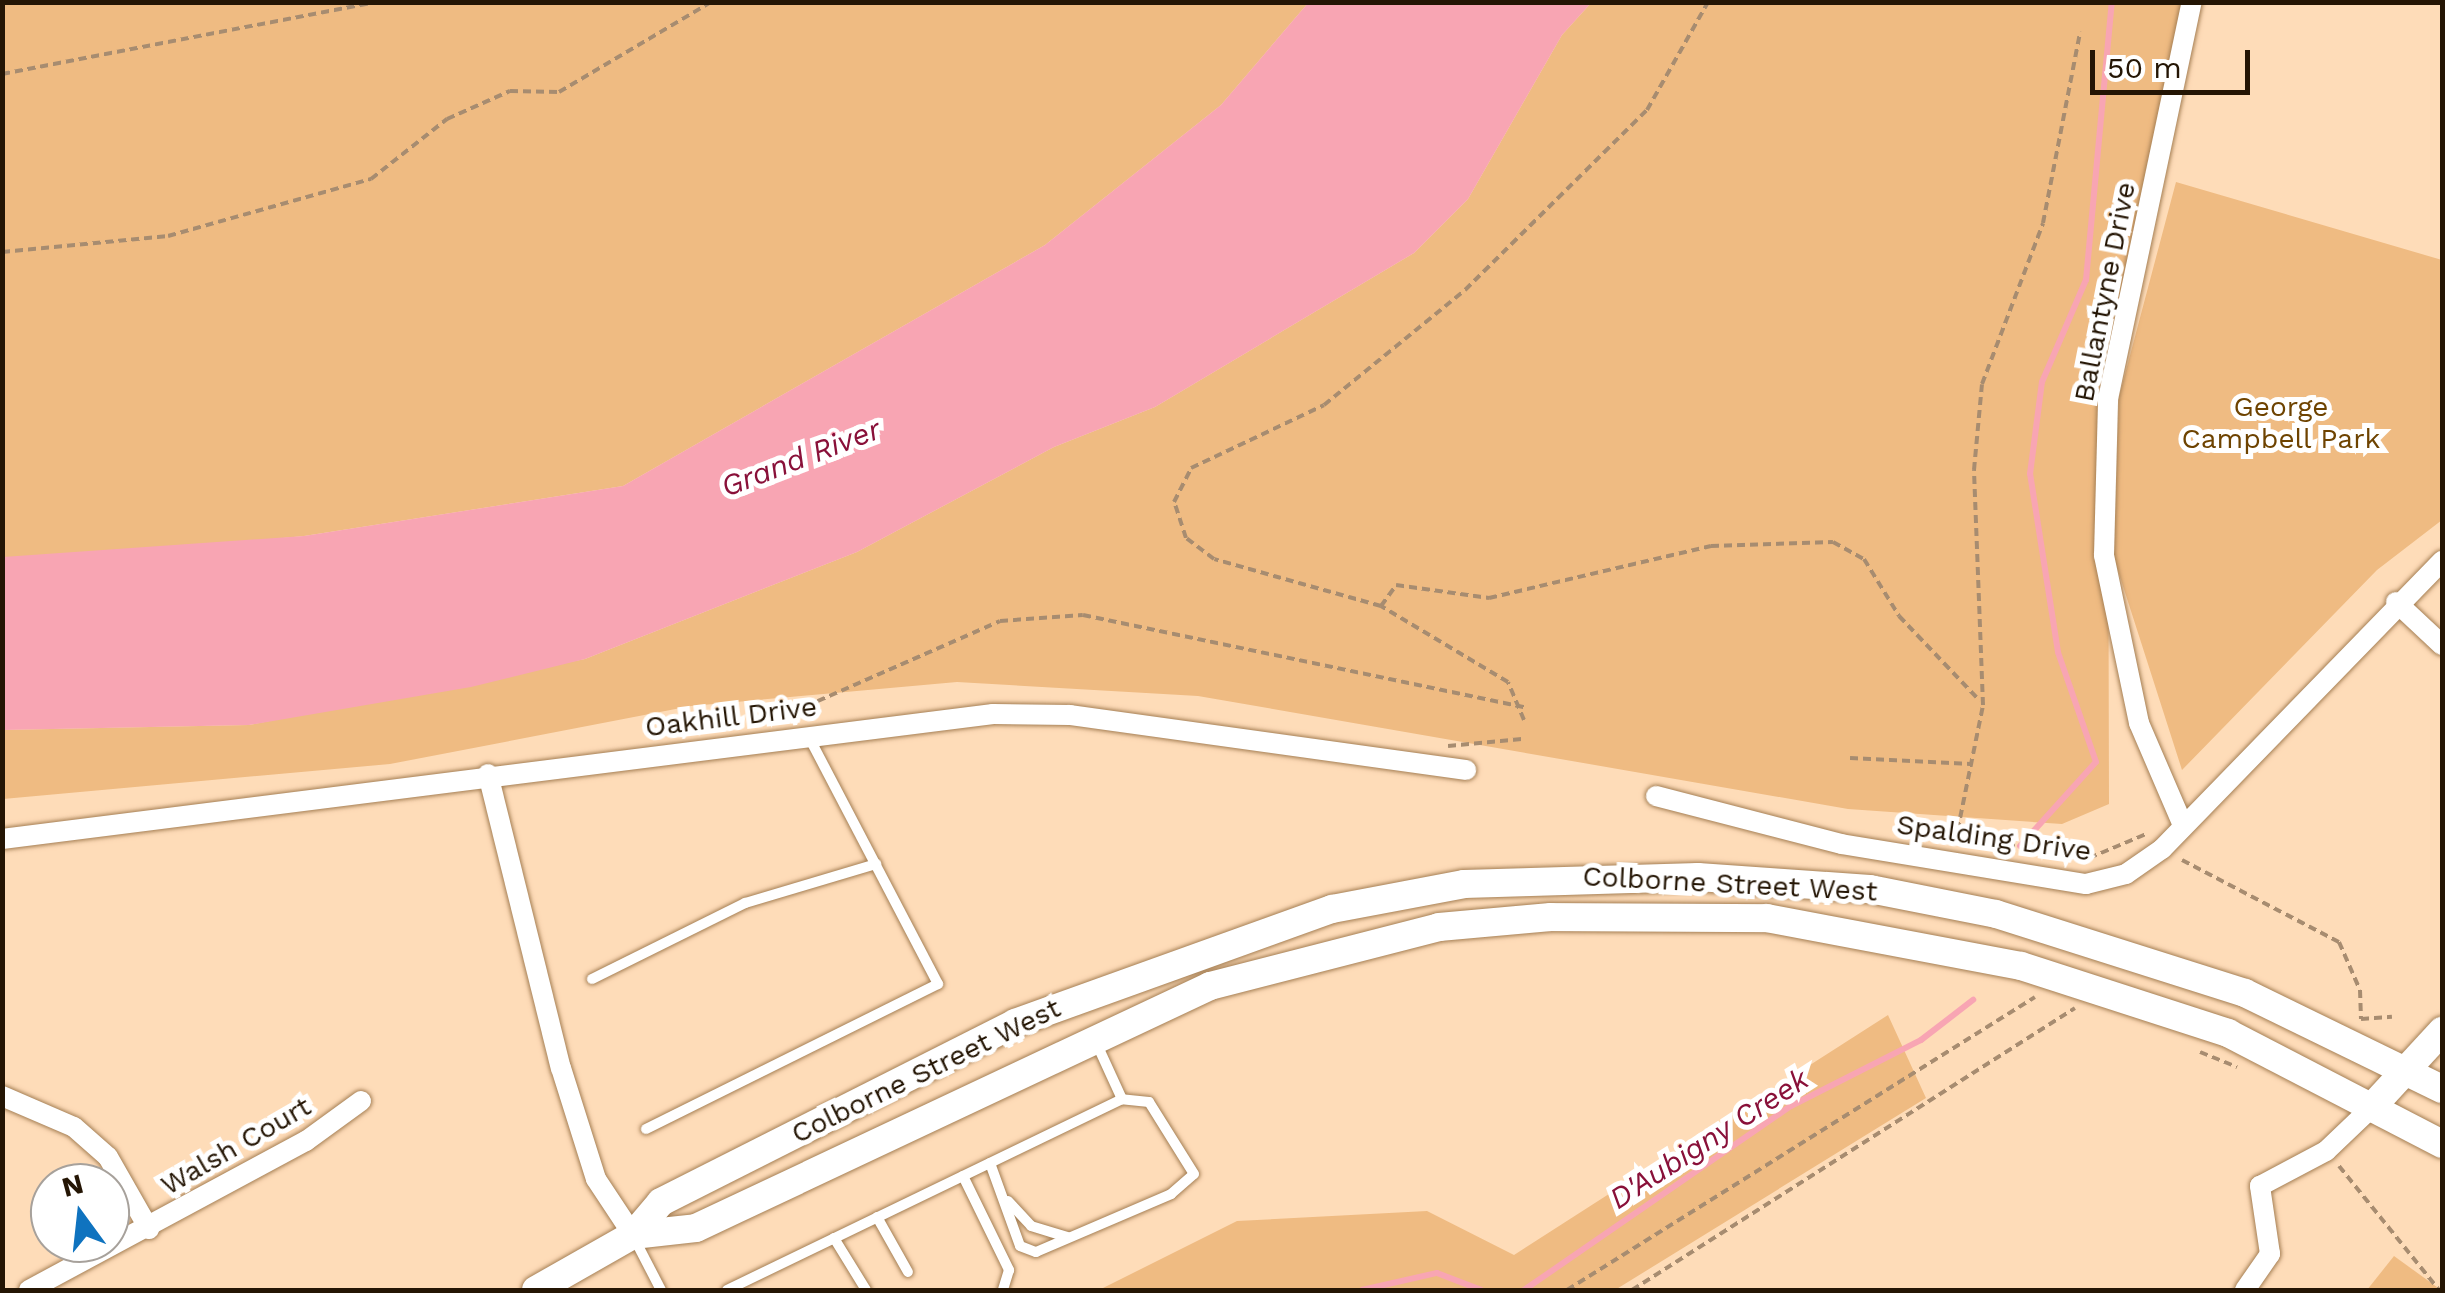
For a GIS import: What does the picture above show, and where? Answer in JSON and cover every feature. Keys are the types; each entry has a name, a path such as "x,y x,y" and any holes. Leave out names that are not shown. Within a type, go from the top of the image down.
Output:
{"main road":[{"name":"Colborne Street West","path":"536,1290 633,1235 661,1202 1015,1023 1332,909 1464,884 1698,877 1870,889 1996,914 2245,993 2408,1067 2442,1089"},
{"name":"Colborne Street West","path":"633,1235 696,1228 1094,1036 1210,986 1439,927 1680,912 1894,934 2021,966 2228,1032 2442,1144"},
{"path":"2371,1108 2442,1031"}],"street":[{"name":"Ballantyne Drive","path":"2182,823 2139,722 2104,554 2108,399 2192,2"},
{"name":"Spalding Drive","path":"1656,796 1841,844 2086,884 2126,874 2162,849 2182,823 2396,602 2442,561"},
{"path":"2396,602 2442,645"},
{"name":"Oakhill Drive","path":"2,839 488,774 993,714 1070,715 1466,770"},
{"path":"488,774 567,1086 596,1179 633,1235"},
{"path":"2,1096 74,1127 108,1157 149,1229"},
{"name":"Walsh Court","path":"30,1290 149,1229 361,1101"},
{"path":"2245,1290 2270,1254 2260,1186 2326,1151 2371,1108"}],"lane":[{"path":"646,1129 938,984 808,736"},
{"path":"592,980 745,903 876,864"},
{"path":"1094,1036 1122,1099"},
{"path":"727,1290 1122,1099 1149,1102 1194,1174 1171,1194 1036,1252 1020,1246 1008,1201 990,1163"},
{"path":"962,1176 1008,1270 1003,1290"},
{"path":"1008,1201 1048,1235 1074,1237"},
{"path":"877,1218 908,1272"},
{"path":"633,1235 661,1290"},
{"path":"834,1238 866,1290"}],"path":[{"path":"2,74 376,2"},
{"path":"2,252 168,236 287,196 371,180 447,119 510,91 560,92 710,2"},
{"path":"1524,720 1526,707 1508,682 1381,606 1214,558 1186,538 1174,502 1191,468 1324,405 1465,290 1648,110 1708,2"},
{"path":"2080,32 2043,224 1982,384 1974,470 1983,705 1956,836 2089,858 2142,830 2162,849 2315,924 2351,960 2361,1018 2392,1016"},
{"path":"1381,606 1396,585 1489,598 1710,546 1833,542 1864,559 1899,616 1983,705"},
{"path":"764,741 774,713 1000,621 1083,616 1526,707"},
{"path":"1850,758 1971,764"},
{"path":"1566,1290 2048,989"},
{"path":"1632,1290 2083,1003"},
{"path":"2326,1151 2439,1290"}],"green space":[{"path":"2,3 1308,3 1221,105 1045,245 623,486 304,536 54,560 3,557"},
{"path":"1591,3 2190,3 2108,399 2109,804 2062,824 1848,809 1198,696 957,682 691,706 390,764 3,799 3,730 249,725 585,659 857,552 1054,447 1155,407 1414,253 1468,199 1562,35"},
{"name":"George Campbell Park","path":"2176,182 2442,260 2442,520 2377,570 2182,770 2114,558 2119,397"},
{"path":"1888,1015 1926,1098 1615,1290 1099,1290 1237,1221 1427,1211 1514,1255"},
{"path":"2394,1256 2441,1290 2367,1290"}],"water":[{"name":"Grand River","path":"1308,3 1591,3 1562,35 1468,199 1414,253 1155,407 1054,447 857,552 585,659 471,687 249,725 3,730 3,557 304,536 623,486 1045,245 1221,105"}],"waterway":[{"path":"2020,846 2096,762 2058,652 2030,474 2042,382 2086,280 2112,2"},
{"name":"D'Aubigny Creek","path":"1524,1290 1791,1106 1921,1040 1973,1000"},
{"name":"D'Aubigny Creek","path":"1362,1290 1437,1273 1481,1290"}]}
